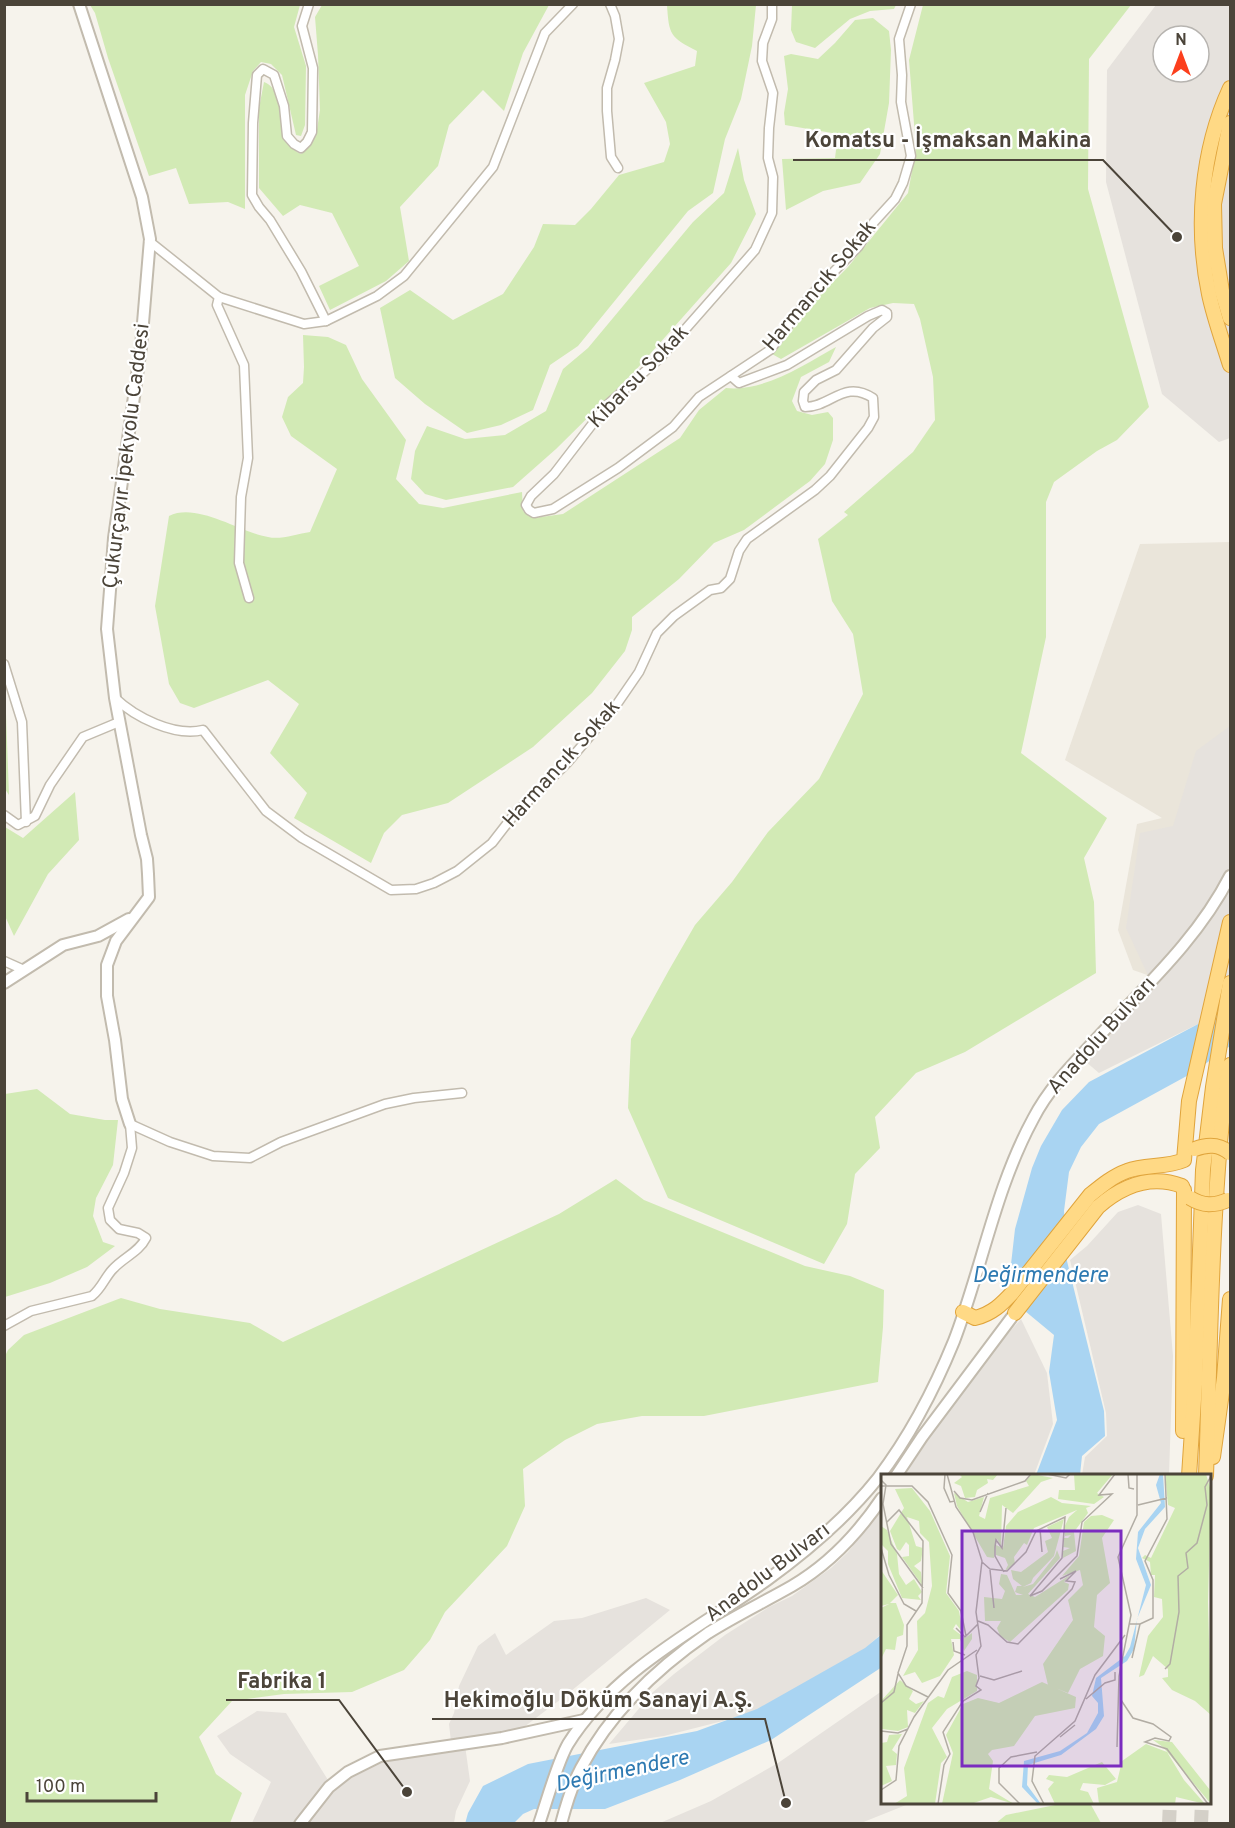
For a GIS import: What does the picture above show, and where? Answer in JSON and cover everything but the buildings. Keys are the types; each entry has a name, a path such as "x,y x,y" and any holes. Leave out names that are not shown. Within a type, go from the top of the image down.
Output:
{"highway":[{"path":"1230,88 1223,104 1209,154 1202,205 1202,250 1209,296 1230,364"},
{"path":"1230,123 1214,204 1215,248 1222,291 1230,318"},
{"path":"1187,1474 1196,1384 1203,1170 1230,922"},
{"path":"1187,1474 1185,1191 1180,1172 1184,1160 1189,1101 1224,981"},
{"path":"1206,1474 1213,1247 1221,1132 1230,1065"},
{"path":"963,1312 975,1318 986,1315 1001,1305 1090,1195 1127,1170 1172,1166 1184,1160 1195,1149 1213,1145 1230,1153"},
{"path":"1011,1318 1076,1234 1112,1194 1142,1182 1158,1181 1185,1191 1198,1203 1218,1204 1229,1198"},
{"path":"1210,1474 1224,1378 1230,1299"}],"street":[{"name":"Çukurçayır İpekyolu Caddesi","path":"80,4 142,197 149,241 141,347 114,538 106,629 119,722 147,859 148,897 140,911"},
{"path":"309,4 302,26 313,68 312,132 307,142 300,147 287,136 284,105 274,75 262,69 257,75 252,195 258,207 270,220 300,271 326,321"},
{"path":"149,241 219,297 304,324 326,321 377,296 404,276 493,167 545,33 573,4"},
{"path":"610,4 615,16 619,39 607,88 607,111 611,158 618,168"},
{"name":"Kibarsu Sokak","path":"731,376 699,397 673,427 618,468 553,509 534,513 529,510 526,505 531,496 554,474 607,405 660,358 755,250 772,213 773,177 768,158 773,93 762,61 763,43 772,19 772,4"},
{"name":"Harmancık Sokak","path":"115,698 147,720 169,729 203,730 266,811 302,838 391,890 416,889 434,883 457,870 492,843 513,816 568,762 617,704 639,672 657,633 674,616 702,595 710,590 721,588 730,579 739,551 747,539 815,490 850,452 874,417 873,398 866,393 844,392 812,407 805,407 803,402 804,392 816,380 836,370 873,328 887,317 887,313 882,310 868,316 787,365 739,383 731,376 770,350 811,295 858,247 874,222 895,199 903,183 910,156 902,102 899,39 911,4"},
{"path":"219,297 217,305 243,365 248,458 240,509 239,563 249,598"},
{"path":"4,664 22,722 26,822"},
{"path":"4,815 18,825 35,816 50,785 83,737 119,722"},
{"name":"Anadolu Bulvarı","path":"539,1824 566,1748 584,1720 619,1684 677,1640 768,1579 821,1537 876,1480 915,1424 954,1340 998,1201 1033,1118 1060,1077 1178,953 1222,893 1230,876"},
{"path":"4,983 63,945 98,936 123,924 140,911"},
{"path":"4,1326 31,1311 92,1296 100,1290 111,1271 142,1246 146,1238 138,1233 119,1229 110,1220 108,1209 132,1148 130,1124 122,1099 116,1040 106,996 106,965 116,941 140,911"},
{"path":"4,961 24,970"},
{"path":"130,1124 170,1142 213,1156 250,1158 281,1142 385,1104 414,1098 462,1093"},
{"path":"897,1474 1011,1318 1001,1305"},
{"name":"Anadolu Bulvarı","path":"561,1824 580,1770 593,1747 650,1678 708,1633 794,1585 826,1562 857,1531 881,1499"},
{"path":"300,1824 329,1788 348,1772 380,1756 502,1738 584,1720"}],"shaded area":[{"path":"1156,5 1230,5 1230,438 1219,442 1162,394 1106,182 1107,70"},
{"path":"1230,542 1230,1004 1133,970 1118,930 1137,824 1162,818 1065,760 1140,544"},
{"path":"1230,726 1230,998 1200,1023 1099,1073 1085,1061 1154,988 1126,928 1140,833 1173,826 1196,751"},
{"path":"1138,1205 1161,1214 1173,1356 1169,1474 1082,1474 1085,1457 1107,1436 1106,1413 1070,1260 1087,1246 1118,1212"},
{"path":"1021,1319 1047,1373 1053,1424 1034,1474 906,1474 931,1435"},
{"path":"881,1511 881,1634 857,1656 750,1714 664,1736 609,1744 653,1692 674,1674 725,1635 769,1607 792,1596 831,1568 848,1552"},
{"path":"646,1598 670,1610 565,1696 520,1730 464,1738 470,1781 456,1811 454,1823 252,1823 271,1782 230,1754 217,1736 257,1711 286,1713 328,1780 366,1757 393,1748 451,1742 449,1724 454,1713 459,1686 478,1646 495,1633 506,1655 554,1621 582,1618"},
{"path":"881,1692 881,1804 908,1804 861,1823 660,1823 711,1801 778,1763"}],"green space":[{"path":"792,4 896,5 894,9 870,11 850,19 815,48 796,42 791,30"},
{"path":"90,5 300,5 294,27 306,66 305,125 301,136 296,135 282,75 271,64 261,62 253,71 245,95 245,209 228,202 189,204 176,168 149,176 108,58 95,13"},
{"path":"322,5 549,5 523,53 504,111 483,90 449,125 438,166 400,207 409,261 386,281 330,310 319,286 359,266 332,213 300,205 283,216 259,188 259,108 264,82 272,87 276,95 286,138 292,147 301,154 316,136 320,110 315,17"},
{"path":"667,5 756,5 752,46 741,99 725,139 713,193 688,211 578,346 550,365 533,410 501,425 467,433 425,404 395,378 380,308 410,290 453,320 503,294 534,247 543,224 575,225 619,175 664,162 670,144 666,122 644,83 695,66 697,51 681,42 673,34 670,29"},
{"path":"923,5 1131,5 1089,59 1088,189 1149,407 1117,440 1097,451 1054,482 1046,502 1046,637 1021,753 1107,818 1084,858 1094,902 1096,973 965,1052 916,1073 875,1117 880,1148 855,1174 847,1224 824,1264 668,1198 628,1108 631,1039 695,925 732,882 768,832 819,779 863,694 853,634 832,601 818,539 848,515 844,512 913,452 935,420 933,377 920,319 914,304 893,303 870,308 781,359 772,354 816,299 848,267 908,193 916,149 909,60"},
{"path":"873,18 889,31 891,50 889,103 880,154 860,183 823,191 786,210 782,159 835,158 838,134 785,125 784,113 788,89 784,56 791,54 818,59 855,20"},
{"path":"738,148 744,180 756,214 731,263 634,372 556,449 513,487 446,500 425,494 411,479 415,451 427,426 465,439 505,435 546,411 563,369 588,348 693,222 724,193"},
{"path":"303,335 328,337 346,345 362,379 406,440 396,479 419,504 443,508 522,492 523,511 534,518 563,514 680,438 699,410 726,388 755,386 769,382 836,347 829,362 801,377 792,401 797,411 812,415 828,412 833,418 833,440 825,464 810,481 744,530 714,543 679,579 632,617 632,630 625,651 592,693 533,747 448,803 402,815 384,833 371,863 294,818 307,793 270,753 299,704 268,680 194,708 180,703 169,684 155,606 169,516 180,513 205,515 273,538 310,532 337,469 291,436 282,417 288,397 303,383"},
{"path":"5,709 6,714 9,795 5,789"},
{"path":"75,792 79,840 48,874 14,936 5,916 5,827 23,838"},
{"path":"37,1089 70,1114 118,1120 113,1165 96,1198 93,1216 103,1242 115,1246 87,1267 50,1283 5,1297 5,1094"},
{"path":"616,1179 644,1200 805,1266 850,1276 884,1290 878,1382 704,1416 642,1416 597,1424 565,1440 523,1469 525,1506 507,1546 445,1612 430,1640 404,1670 352,1692 284,1694 232,1701 199,1737 216,1774 242,1793 230,1823 5,1823 4,1358 8,1350 24,1335 121,1298 160,1309 250,1323 283,1342 559,1214"},
{"path":"1060,1804 1091,1804 1101,1823 996,1823 1006,1815"}],"water":[{"name":"Değirmendere","path":"1230,998 1230,1046 1194,1072 1099,1124 1081,1147 1069,1172 1064,1211 1067,1261 1104,1411 1105,1436 1082,1456 1080,1474 1036,1474 1057,1420 1049,1372 1054,1335 1025,1311 1009,1282 1015,1229 1032,1168 1041,1146 1062,1110 1089,1082 1200,1023"},
{"name":"Değirmendere","path":"881,1635 881,1668 771,1740 680,1780 605,1809 534,1809 523,1814 514,1823 465,1824 468,1813 483,1786 528,1764 697,1731 757,1709 865,1648"}],"tunnel":[{"path":"1169,1824 1170,1804"},
{"path":"1201,1824 1202,1804"}],"place":[{"name":"Komatsu - İşmaksan Makina","path":"1177,237"},
{"name":"Fabrika 1","path":"407,1792"},
{"name":"Hekimoğlu Döküm Sanayi A.Ş.","path":"786,1803"}]}
